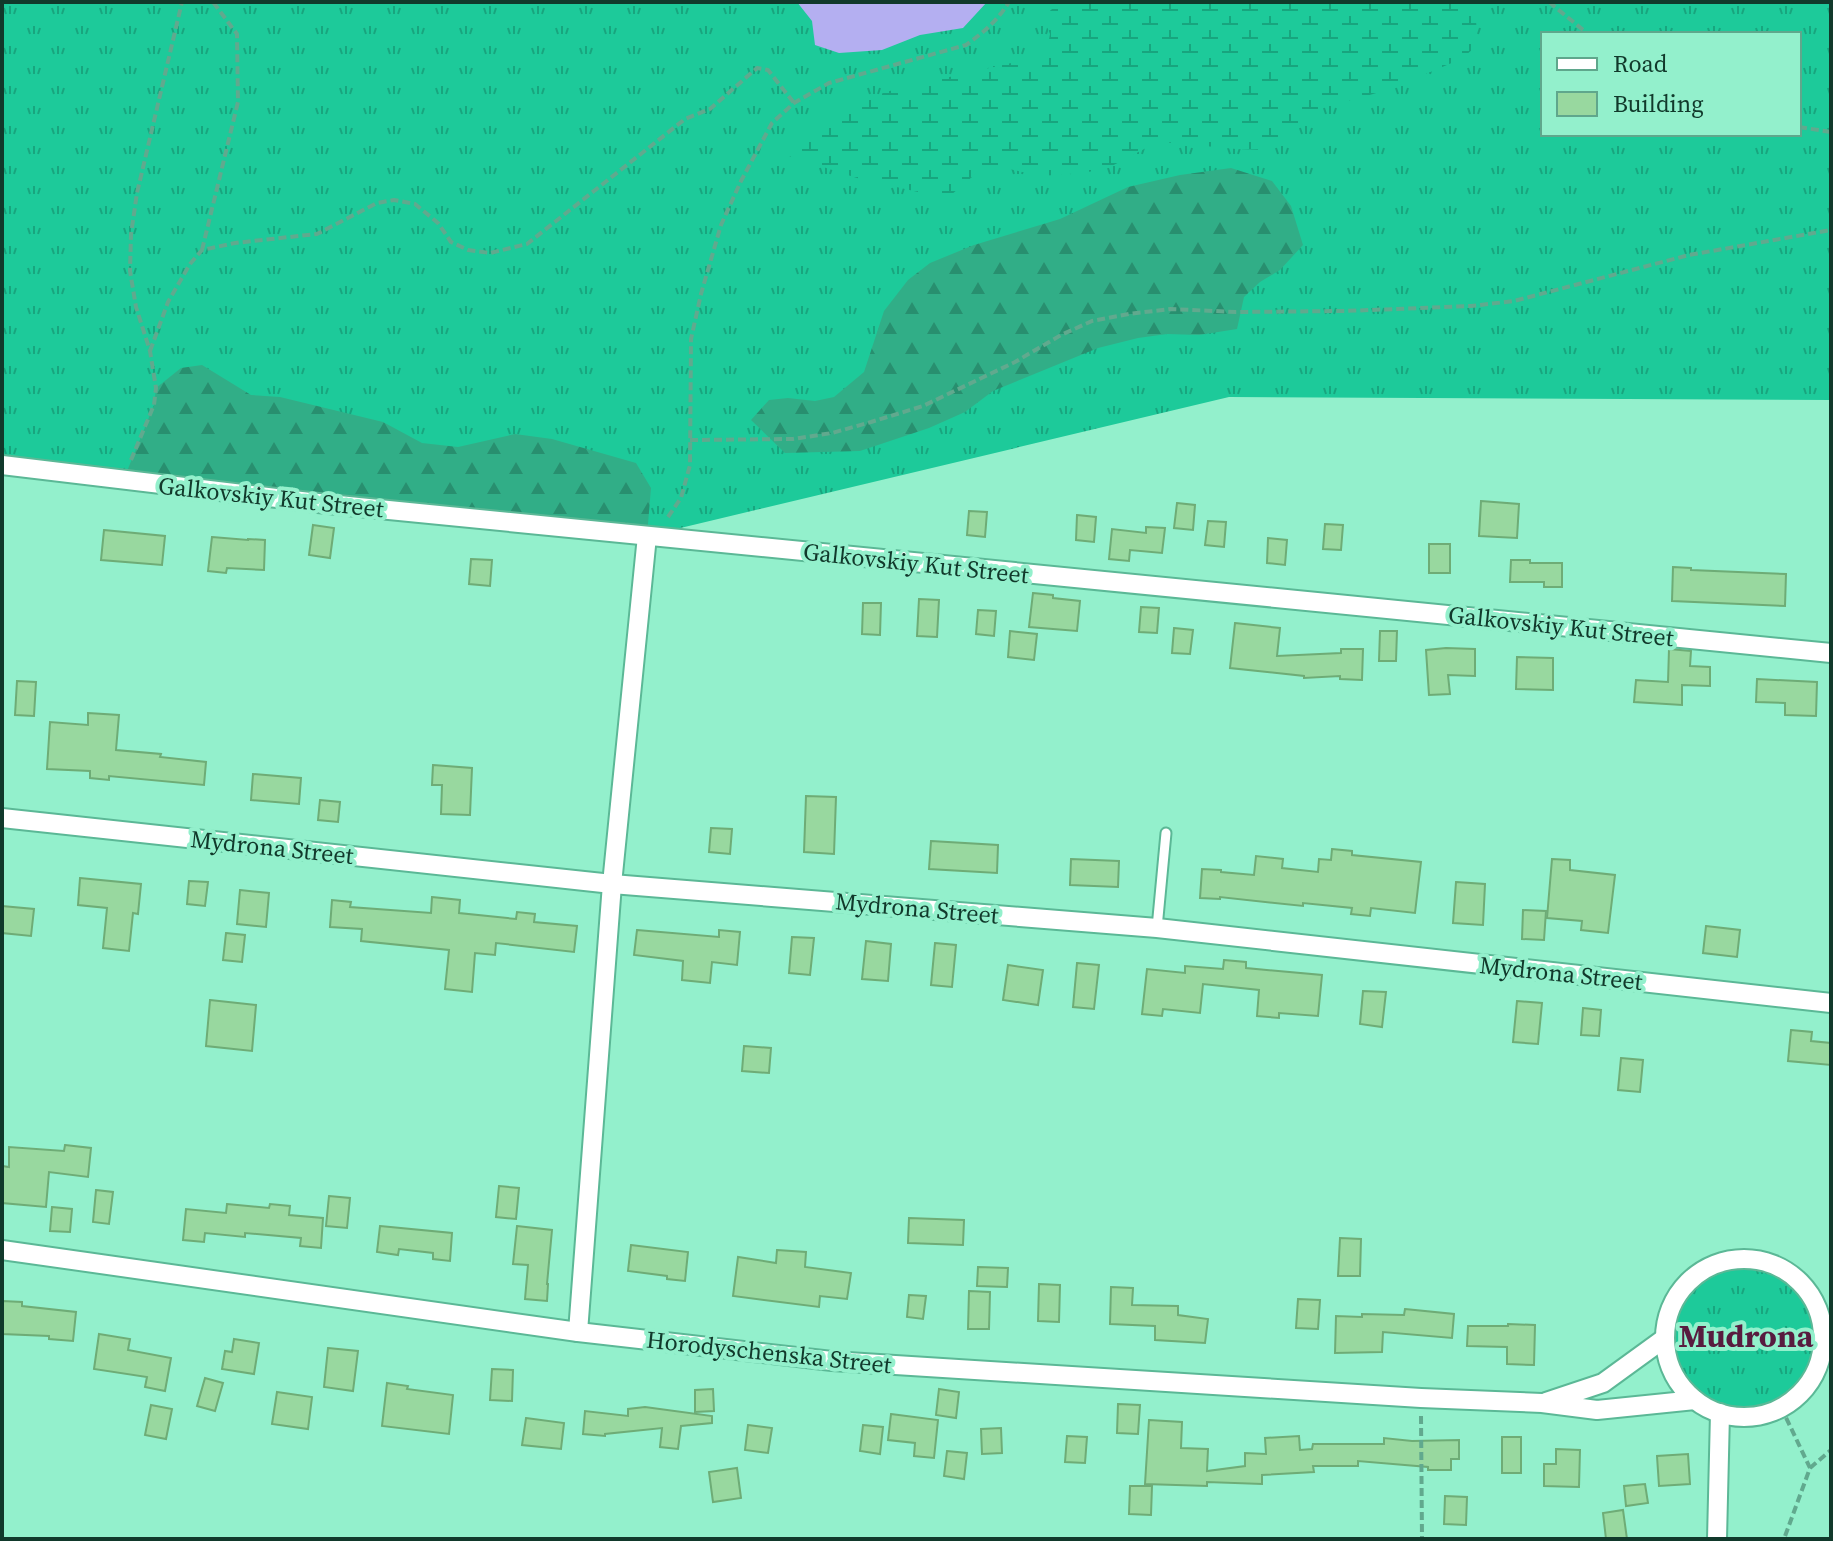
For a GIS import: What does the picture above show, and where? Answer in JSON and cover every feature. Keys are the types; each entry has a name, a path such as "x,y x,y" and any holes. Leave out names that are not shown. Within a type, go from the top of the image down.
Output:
{"street":[{"name":"Galkovskiy Kut Street","path":"2,465 318,503 1831,653"},
{"path":"578,1332 612,884 647,536"},
{"name":"Mydrona Street","path":"2,818 612,884 1157,928 1831,1003"},
{"name":"Horodyschenska Street","path":"2,1250 578,1332 832,1361 1542,1403 1597,1410 1695,1400"},
{"path":"1741,1259 1766,1262 1797,1279 1817,1307 1823,1333 1821,1354 1814,1374 1797,1396 1781,1407 1753,1416 1720,1413 1695,1400 1670,1366 1665,1338 1668,1317 1676,1298 1688,1282 1707,1268 1741,1259"},
{"name":"Horodyschenska Street","path":"1542,1403 1603,1383 1665,1338"},
{"path":"1717,1539 1720,1413"}],"lane":[{"path":"1157,928 1166,833"}],"path":[{"path":"123,481 154,405 156,388 130,271 131,234 137,193 182,2"},
{"path":"150,351 168,302 202,250 238,102 237,34 213,2"},
{"path":"647,536 673,513 681,498 690,465 691,339 701,294 721,225 772,123 794,103 829,83 966,45 984,32 1009,2"},
{"path":"1549,2 1586,32"},
{"path":"202,250 317,234 377,203 394,200 415,204 438,223 451,242 468,250 490,253 527,244 685,119 710,109 757,68 768,70 794,103"},
{"path":"1801,127 1831,132"},
{"path":"690,440 793,439 832,433 871,422 923,406 1092,321 1129,314 1170,309 1345,311 1471,306 1514,301 1689,255 1831,230"},
{"path":"1421,1398 1422,1539"},
{"path":"1781,1407 1810,1468"},
{"path":"1784,1539 1810,1468 1831,1450"}],"green space":[{"path":"2,2 1831,2 1831,400 1229,397 647,536 2,465"},
{"path":"1060,2 1459,2 1476,21 1478,45 1461,59 1393,88 1322,107 1285,142 1267,150 1163,142 1108,168 1083,173 1040,176 1005,168 979,171 951,195 940,197 857,178 786,155 816,125 849,104 896,89 1025,60 1047,51 1050,34 1043,17"},
{"path":"1231,168 1272,181 1291,206 1303,245 1280,270 1260,282 1244,297 1237,329 1199,335 1167,334 1098,348 993,391 965,412 929,428 860,451 785,453 751,420 769,400 788,398 815,401 834,397 864,372 884,311 908,280 930,263 974,245 1060,219 1128,187"},
{"path":"202,365 251,395 280,397 383,422 422,443 458,447 515,434 552,439 636,463 651,488 647,536 123,481 154,405 156,388 181,368"},
{"path":"1744,1261 1773,1267 1798,1283 1814,1308 1820,1337 1814,1366 1798,1391 1773,1407 1744,1413 1715,1407 1690,1391 1674,1366 1668,1337 1674,1308 1690,1283 1715,1267"}],"shaded area":[{"path":"797,2 987,2 963,28 920,35 882,50 839,53 815,45 812,21"}],"building":[{"path":"1481,501 1519,504 1517,538 1479,536"},
{"path":"1177,503 1195,505 1193,530 1174,528"},
{"path":"969,511 987,512 985,537 967,535"},
{"path":"1077,515 1096,517 1094,542 1076,540"},
{"path":"1208,521 1226,522 1224,547 1205,545"},
{"path":"1325,524 1343,525 1341,550 1323,549"},
{"path":"313,525 334,528 330,558 309,555"},
{"path":"1146,527 1165,528 1162,553 1130,550 1129,561 1109,559 1112,529 1146,533"},
{"path":"104,530 165,536 162,565 101,560"},
{"path":"212,537 265,540 264,570 227,568 226,573 208,571"},
{"path":"1268,538 1287,540 1285,565 1267,563"},
{"path":"1429,544 1450,544 1450,573 1429,573"},
{"path":"471,559 492,560 490,586 469,584"},
{"path":"1511,560 1562,563 1562,587 1544,587 1544,582 1510,582"},
{"path":"1673,567 1786,574 1785,606 1672,601"},
{"path":"1033,593 1080,601 1077,631 1029,627"},
{"path":"919,599 939,600 937,637 917,636"},
{"path":"863,603 881,603 880,635 862,634"},
{"path":"1141,607 1159,608 1157,633 1139,632"},
{"path":"978,610 996,611 994,636 976,634"},
{"path":"1235,623 1280,628 1277,656 1363,649 1362,680 1340,679 1340,676 1304,678 1230,668"},
{"path":"1174,628 1193,630 1190,654 1172,653"},
{"path":"1010,631 1037,634 1034,660 1008,657"},
{"path":"1380,631 1397,631 1396,661 1379,661"},
{"path":"1475,649 1475,676 1448,675 1450,694 1429,695 1426,650"},
{"path":"1669,649 1691,651 1690,666 1710,667 1710,686 1682,685 1682,705 1634,702 1636,680 1668,682"},
{"path":"1517,657 1553,658 1553,690 1516,689"},
{"path":"1757,679 1817,682 1816,716 1785,715 1785,703 1756,702"},
{"path":"17,681 36,682 34,716 15,715"},
{"path":"88,713 119,715 116,750 206,762 204,785 109,776 109,780 90,778 90,771 47,769 50,722 88,725"},
{"path":"433,765 472,768 470,815 441,814 442,785 432,785"},
{"path":"253,774 301,778 299,804 251,800"},
{"path":"806,796 836,797 834,854 804,852"},
{"path":"320,800 340,802 338,822 318,820"},
{"path":"711,828 732,829 730,854 709,852"},
{"path":"931,841 998,845 997,873 929,869"},
{"path":"1332,849 1352,851 1352,855 1421,862 1415,913 1371,908 1370,916 1351,914 1352,908 1200,898 1202,869 1254,875 1256,856 1283,859 1282,868 1318,872 1319,859 1331,860"},
{"path":"1071,859 1119,861 1118,887 1070,885"},
{"path":"1552,859 1570,860 1570,870 1615,875 1608,933 1581,930 1582,921 1547,918"},
{"path":"80,878 141,884 138,914 133,913 129,951 103,948 107,908 78,905"},
{"path":"189,881 208,882 205,906 187,904"},
{"path":"1456,882 1485,884 1483,925 1453,923"},
{"path":"240,890 269,893 266,927 237,924"},
{"path":"432,897 460,900 459,913 516,919 517,912 535,914 534,922 577,926 574,952 496,943 495,955 475,953 472,992 445,989 449,950 361,941 362,929 330,927 332,900 351,902 350,907 431,913"},
{"path":"2,906 34,909 31,936 2,933"},
{"path":"1523,910 1546,911 1544,940 1522,939"},
{"path":"1706,926 1740,930 1737,957 1703,953"},
{"path":"637,930 719,937 719,930 740,932 737,965 712,962 710,983 682,980 683,961 634,955"},
{"path":"226,933 245,935 242,962 223,960"},
{"path":"792,937 814,938 810,975 789,973"},
{"path":"866,941 891,944 888,981 862,979"},
{"path":"935,943 956,945 952,987 931,985"},
{"path":"1224,960 1246,962 1246,968 1322,975 1318,1016 1279,1013 1279,1018 1257,1016 1259,990 1203,984 1200,1013 1163,1009 1162,1016 1142,1014 1147,969 1185,973 1185,966 1223,969"},
{"path":"1077,963 1099,965 1094,1009 1073,1007"},
{"path":"1008,965 1043,970 1038,1005 1003,1000"},
{"path":"1363,991 1386,992 1382,1027 1360,1024"},
{"path":"210,1000 256,1005 252,1051 206,1046"},
{"path":"1517,1001 1542,1003 1538,1044 1513,1042"},
{"path":"1583,1008 1601,1010 1599,1036 1581,1035"},
{"path":"1791,1030 1812,1032 1811,1041 1831,1043 1831,1065 1788,1061"},
{"path":"744,1046 771,1048 769,1073 742,1071"},
{"path":"1621,1058 1643,1060 1640,1092 1618,1090"},
{"path":"65,1145 91,1148 88,1177 49,1172 46,1207 2,1203 2,1166 9,1167 9,1147 64,1151"},
{"path":"499,1186 519,1188 516,1219 496,1217"},
{"path":"96,1190 113,1192 109,1224 93,1222"},
{"path":"329,1196 350,1198 347,1228 326,1226"},
{"path":"227,1204 269,1208 270,1204 290,1206 289,1215 323,1218 321,1248 300,1246 301,1238 245,1233 245,1237 205,1233 204,1242 183,1240 186,1209 226,1213"},
{"path":"52,1207 72,1209 70,1232 50,1231"},
{"path":"909,1218 964,1220 963,1245 908,1243"},
{"path":"380,1226 452,1233 450,1261 433,1259 433,1253 399,1249 398,1255 377,1252"},
{"path":"517,1226 552,1230 547,1301 525,1299 528,1265 513,1264"},
{"path":"1340,1238 1361,1239 1360,1276 1338,1276"},
{"path":"631,1245 688,1252 685,1281 628,1271"},
{"path":"777,1250 806,1252 805,1267 851,1273 847,1299 820,1296 819,1307 733,1296 738,1257 776,1263"},
{"path":"978,1267 1008,1268 1007,1287 977,1286"},
{"path":"1039,1284 1060,1285 1059,1322 1038,1321"},
{"path":"1111,1287 1133,1288 1132,1305 1178,1306 1178,1315 1208,1319 1205,1343 1155,1340 1155,1326 1110,1324"},
{"path":"969,1291 990,1292 989,1329 968,1329"},
{"path":"909,1295 926,1296 923,1319 907,1317"},
{"path":"1298,1299 1320,1300 1318,1329 1296,1328"},
{"path":"2,1301 76,1312 73,1341 49,1339 49,1336 2,1334"},
{"path":"1405,1309 1454,1314 1452,1338 1383,1332 1382,1352 1335,1353 1336,1316 1404,1315"},
{"path":"1535,1325 1534,1365 1507,1364 1507,1347 1467,1346 1468,1326"},
{"path":"99,1334 130,1339 128,1350 171,1358 165,1391 145,1387 147,1377 94,1369"},
{"path":"234,1339 259,1343 254,1374 222,1369 225,1351 232,1352"},
{"path":"328,1348 358,1351 353,1391 324,1387"},
{"path":"492,1369 513,1370 512,1401 490,1400"},
{"path":"205,1378 223,1383 215,1411 197,1406"},
{"path":"387,1383 453,1395 449,1434 382,1426"},
{"path":"713,1389 714,1411 695,1412 695,1390"},
{"path":"939,1389 959,1392 956,1418 936,1415"},
{"path":"277,1392 312,1397 308,1429 272,1424"},
{"path":"1118,1404 1140,1405 1138,1434 1117,1433"},
{"path":"151,1405 172,1409 166,1439 145,1435"},
{"path":"645,1407 712,1416 712,1423 681,1426 678,1449 660,1447 662,1428 605,1436 583,1434 585,1411 628,1416 628,1409"},
{"path":"891,1414 938,1420 934,1458 914,1456 915,1443 888,1440"},
{"path":"526,1418 564,1423 561,1449 522,1445"},
{"path":"1149,1420 1182,1422 1181,1448 1208,1449 1207,1471 1245,1466 1245,1453 1266,1454 1265,1438 1299,1436 1300,1450 1312,1449 1313,1444 1384,1444 1384,1438 1459,1440 1459,1459 1451,1459 1451,1470 1358,1461 1358,1466 1313,1466 1314,1472 1262,1475 1262,1484 1145,1484"},
{"path":"748,1425 772,1428 768,1453 745,1450"},
{"path":"863,1425 883,1427 880,1454 860,1451"},
{"path":"1001,1428 1002,1453 982,1454 981,1429"},
{"path":"1067,1436 1087,1437 1085,1463 1065,1462"},
{"path":"1502,1437 1521,1437 1521,1473 1502,1473"},
{"path":"1556,1449 1580,1450 1579,1487 1544,1486 1544,1464 1556,1464"},
{"path":"947,1451 967,1453 964,1479 944,1476"},
{"path":"1688,1454 1690,1484 1659,1486 1657,1456"},
{"path":"737,1468 741,1498 713,1502 709,1472"},
{"path":"1645,1484 1648,1503 1626,1506 1624,1486"},
{"path":"1130,1486 1152,1486 1151,1515 1129,1514"},
{"path":"1445,1496 1467,1497 1466,1525 1444,1524"},
{"path":"1623,1510 1627,1539 1606,1539 1603,1513"}],"district":[{"name":"Mudrona","path":"1746,1336"}]}
